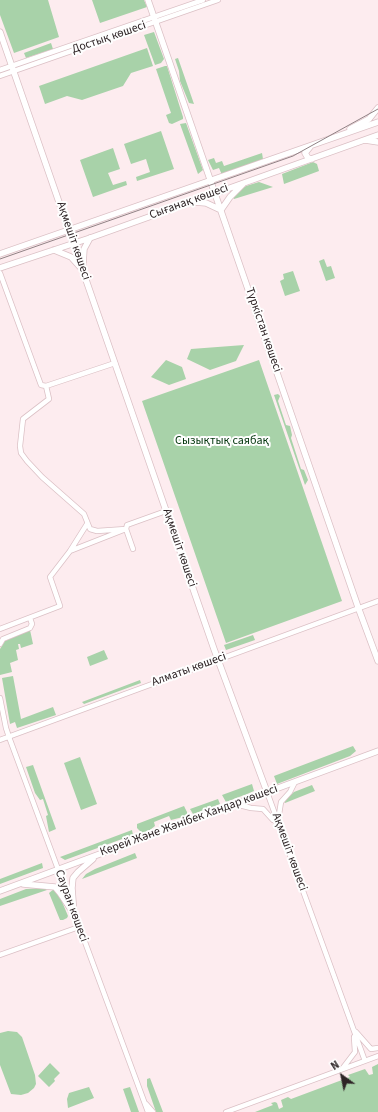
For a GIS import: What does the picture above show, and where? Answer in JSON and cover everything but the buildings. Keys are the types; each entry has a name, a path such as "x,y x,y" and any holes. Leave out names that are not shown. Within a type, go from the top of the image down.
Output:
{"main road":[{"name":"Түркістан көшесі","path":"148,0 378,661"},
{"name":"Ақмешіт көшесі","path":"0,32 218,660 267,792"},
{"path":"335,137 369,119 378,108"},
{"name":"Сығанақ көшесі","path":"0,254 378,122"},
{"path":"368,126 375,127 375,136"},
{"name":"Сығанақ көшесі","path":"0,268 90,238 375,136"},
{"path":"363,140 378,142"},
{"path":"310,146 305,153 308,158 312,158"},
{"path":"188,202 206,203 222,210 230,197 244,183"},
{"path":"82,269 84,248 90,238"},
{"path":"54,250 71,258 82,269"},
{"name":"Керей Және Жәнібек Хандар көшесі","path":"0,891 378,751"},
{"path":"74,914 72,888 73,878 98,855"},
{"path":"19,884 55,887 74,914"}],"street":[{"name":"Достық көшесі","path":"0,76 13,69 155,19 203,0"},
{"name":"Достық көшесі","path":"155,19 218,0"},
{"name":"Достық көшесі","path":"0,70 13,69"},
{"path":"0,273 40,384 46,386 115,363"},
{"path":"46,386 49,399 23,419 20,446 21,453 26,461 42,477 84,514 90,529 97,531 126,529"},
{"path":"70,551 126,529 127,525 166,511"},
{"path":"0,629 60,606 50,577 70,551 87,524"},
{"path":"126,529 133,549"},
{"name":"Алматы көшесі","path":"0,740 378,600"},
{"path":"0,644 3,639 30,628 32,624 30,618"},
{"name":"Сауран көшесі","path":"0,698 9,737 146,1112"},
{"path":"235,804 251,808 263,808 273,820 278,822 281,802 290,792 295,782"},
{"name":"Ақмешіт көшесі","path":"267,792 365,1061"},
{"path":"0,955 79,927"},
{"path":"354,1029 371,1049 378,1048"},
{"path":"342,1069 355,1052 354,1029"},
{"path":"226,1112 378,1056"},
{"path":"143,1101 153,1112"}],"green space":[{"path":"0,0 48,0 59,37 14,53 0,15"},
{"path":"92,0 144,0 147,7 100,23"},
{"path":"154,32 164,59 161,63 155,65 144,35"},
{"path":"51,43 53,49 26,58 24,53"},
{"path":"147,48 153,66 131,73 123,86 82,100 67,96 45,104 39,86"},
{"path":"178,58 194,104 189,103 180,81 179,71 175,59"},
{"path":"167,66 183,117 183,119 172,124 169,123 166,115 171,113 156,69"},
{"path":"186,123 203,170 198,174 180,124"},
{"path":"161,131 174,169 137,181 136,177 150,172 146,159 131,164 124,144"},
{"path":"113,148 120,169 108,173 113,185 126,181 127,185 93,197 80,160"},
{"path":"262,153 263,159 222,175 219,168 213,170 208,160 214,158 216,163 222,161 224,166"},
{"path":"313,162 317,164 319,171 284,184 282,174"},
{"path":"259,182 273,187 234,199 233,197 239,190"},
{"path":"324,259 327,267 331,266 335,278 326,281 319,261"},
{"path":"293,271 300,291 285,296 280,281 284,279 283,274"},
{"path":"244,345 236,361 210,370 187,359 191,349"},
{"path":"166,360 182,367 186,379 169,385 151,377"},
{"name":"Сызықтық саябақ","path":"259,360 342,601 226,643 142,401"},
{"path":"278,394 280,396 278,401 286,425 290,426 292,435 291,438 301,469 304,470 308,480 305,485 274,395"},
{"path":"30,630 33,644 21,648 20,644 18,644 19,649 16,650 18,660 10,663 12,672 0,675 0,649 5,641"},
{"path":"253,635 255,640 226,650 224,645"},
{"path":"104,650 108,659 90,666 87,657"},
{"path":"13,676 21,719 53,707 56,715 17,728 15,722 10,724 2,678"},
{"path":"140,680 141,683 84,704 82,702"},
{"path":"353,746 356,751 350,756 277,784 274,776"},
{"path":"80,757 97,804 81,810 64,763"},
{"path":"33,765 56,829 49,832 46,816 48,815 43,799 40,800 35,793 26,767"},
{"path":"252,784 254,791 226,802 222,795"},
{"path":"312,785 315,791 285,803 284,801 294,792"},
{"path":"218,799 220,804 193,814 190,809"},
{"path":"184,806 187,816 171,820 169,816 154,822 155,826 142,833 137,828 137,824"},
{"path":"132,830 133,835 65,860 60,857"},
{"path":"135,853 137,858 82,879 86,874 95,869"},
{"path":"42,863 43,868 0,884 0,879"},
{"path":"44,888 47,890 0,906 0,899 26,889"},
{"path":"54,889 58,892 68,916 63,920 60,920 49,893"},
{"path":"8,1031 17,1032 22,1037 35,1075 36,1084 34,1088 28,1093 21,1095 11,1094 0,1065 0,1033"},
{"path":"50,1063 60,1073 49,1087 38,1076"},
{"path":"378,1064 378,1112 255,1112 273,1105 271,1103 275,1102 277,1103 279,1109 283,1107 281,1100 288,1097 291,1099 350,1077 348,1075 365,1069 369,1075 373,1074 372,1067"},
{"path":"150,1078 163,1112 156,1112 147,1086 147,1079"},
{"path":"89,1087 94,1098 68,1108 67,1099 69,1093"},
{"path":"130,1087 139,1112 131,1112 123,1089"}],"tram line":[{"path":"0,259 293,156 378,109"}]}
